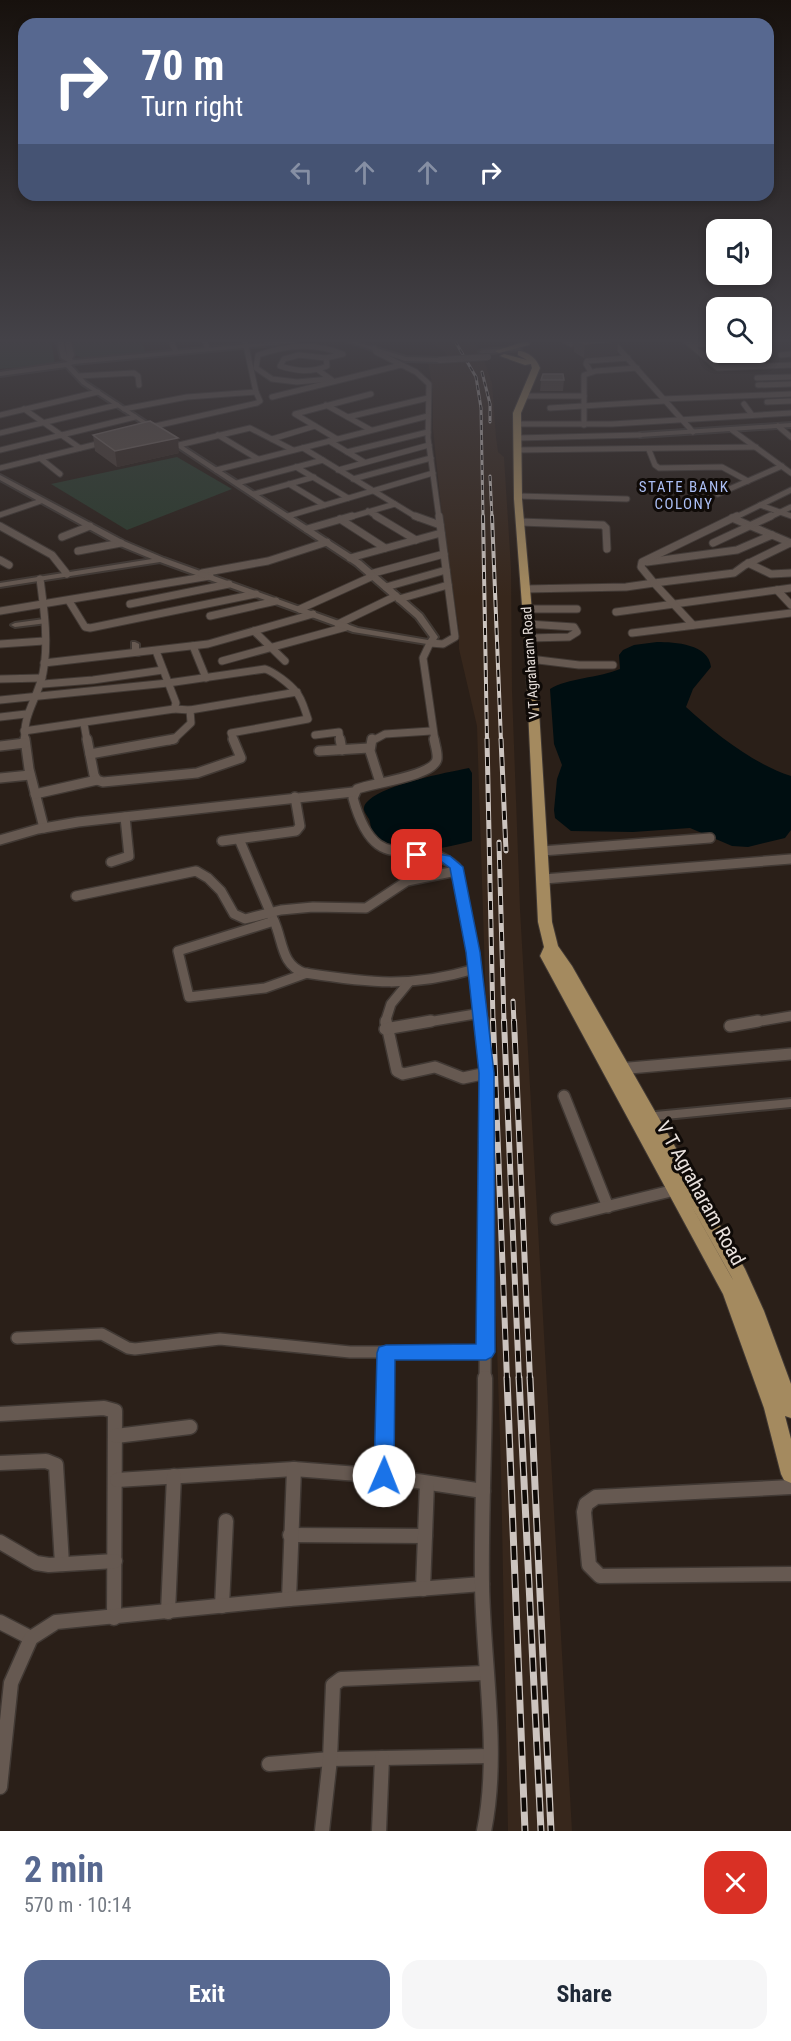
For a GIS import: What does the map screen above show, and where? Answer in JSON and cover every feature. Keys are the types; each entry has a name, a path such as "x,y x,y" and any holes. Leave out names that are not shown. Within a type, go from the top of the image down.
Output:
{"main road":[{"name":"V T Agraharam Road","path":"517,426 518,496 546,922 551,947 547,956 739,1274 756,1311 791,1410"},
{"name":"V T Agraharam Road","path":"643,1118 675,1190 731,1293 773,1408 791,1474"}],"street":[{"path":"0,433 28,426"},
{"path":"48,426 80,448"},
{"path":"0,450 96,426"},
{"path":"144,432 159,426"},
{"path":"272,439 314,426"},
{"path":"316,426 337,439"},
{"path":"365,426 371,430"},
{"path":"216,470 385,426"},
{"path":"1,479 121,543 161,560 206,574 342,625 443,644 454,639 428,426"},
{"path":"687,426 693,432"},
{"path":"517,438 640,435 773,426"},
{"path":"779,426 791,437"},
{"path":"0,840 44,828 125,817 354,792 366,785 417,773 434,765 436,758 423,658 434,637 419,615 350,558 153,428"},
{"path":"179,445 250,428 293,450"},
{"path":"732,430 791,473"},
{"path":"347,452 428,432"},
{"path":"218,435 258,459"},
{"path":"0,468 112,440"},
{"path":"329,441 364,462"},
{"path":"338,470 429,445"},
{"path":"303,447 394,504 440,529"},
{"path":"517,450 756,447"},
{"path":"649,450 657,467 722,467 748,481"},
{"path":"40,458 60,474"},
{"path":"353,479 431,458"},
{"path":"237,483 323,460"},
{"path":"718,494 782,466"},
{"path":"296,467 348,498"},
{"path":"288,516 433,473"},
{"path":"254,494 314,477"},
{"path":"289,484 324,505"},
{"path":"642,562 791,490"},
{"path":"518,496 627,499"},
{"path":"0,515 41,501"},
{"path":"308,529 394,504"},
{"path":"760,505 791,516"},
{"path":"712,543 791,507"},
{"path":"368,511 416,540"},
{"path":"732,518 791,543"},
{"path":"340,519 385,548"},
{"path":"520,522 603,525 606,528 607,549"},
{"path":"0,526 52,555 67,574"},
{"path":"62,537 90,526"},
{"path":"350,558 416,540 440,529"},
{"path":"642,562 737,550 772,535"},
{"path":"0,611 69,601 268,561 327,542"},
{"path":"78,551 121,543"},
{"path":"525,589 626,587 734,573 748,563 791,543"},
{"path":"300,609 371,575 444,554"},
{"path":"0,560 9,565"},
{"path":"0,585 161,560"},
{"path":"642,562 641,567 693,625"},
{"path":"748,563 771,574 791,573"},
{"path":"386,587 446,570"},
{"path":"40,579 44,621 44,663 42,681 26,714 24,731 30,775 44,828"},
{"path":"130,604 229,584"},
{"path":"222,662 342,625 397,597 448,585"},
{"path":"616,612 791,588"},
{"path":"777,590 791,605"},
{"path":"69,601 85,627 90,628 256,594"},
{"path":"210,616 276,601"},
{"path":"527,616 576,613"},
{"path":"632,633 791,613"},
{"path":"44,663 135,649 156,651 193,646 313,614"},
{"path":"527,616 571,625 577,632 575,636 569,637 529,638"},
{"path":"15,625 44,621"},
{"path":"254,631 285,661"},
{"path":"0,644 44,641"},
{"path":"193,646 206,678"},
{"path":"156,651 176,703 174,709"},
{"path":"530,659 579,665 613,665"},
{"path":"0,700 168,684 269,669 277,673 282,681 297,692 308,719 231,733 241,758 197,773 103,782 97,780 35,794"},
{"path":"0,679 93,680 163,670"},
{"path":"24,731 174,709 190,710 297,692"},
{"path":"90,754 173,740 190,723 190,710"},
{"path":"0,717 26,714"},
{"path":"84,724 97,780"},
{"path":"315,735 337,731 340,735 342,750"},
{"path":"380,782 369,748 372,739 380,735 431,731"},
{"path":"0,746 25,743"},
{"path":"319,751 369,748"},
{"path":"0,778 30,775"},
{"path":"354,792 353,798 363,828 375,843 386,851 446,858 454,863 475,969 481,1013 487,1073 482,1584 489,1807 484,1831"},
{"path":"222,841 292,832 299,829 295,797"},
{"path":"111,862 129,856 125,817"},
{"path":"542,851 710,838"},
{"path":"239,839 282,935 280,949 296,969 308,973 381,983 408,982 459,974 475,969"},
{"path":"544,879 791,859"},
{"path":"76,896 196,871 208,878 221,891 234,914 240,918 255,918 313,907 345,910 366,908 407,881 456,871"},
{"path":"272,916 178,951 189,997 272,988 308,973"},
{"path":"408,982 386,1016 385,1029 395,1068 399,1073 435,1067 463,1078 487,1073"},
{"path":"385,1029 481,1013"},
{"path":"730,1026 791,1016"},
{"path":"616,1069 791,1054"},
{"path":"564,1096 608,1207"},
{"path":"643,1118 791,1103"},
{"path":"556,1219 675,1190"},
{"path":"17,1338 94,1334 111,1337 128,1348 135,1349 220,1339 292,1348 386,1353 486,1352"},
{"path":"384,1476 386,1353"},
{"path":"0,1414 111,1408 116,1416 114,1618"},
{"path":"117,1436 190,1427"},
{"path":"0,1463 46,1461 56,1465 62,1564"},
{"path":"117,1480 294,1469 384,1476 483,1491"},
{"path":"289,1599 294,1469"},
{"path":"168,1612 174,1476"},
{"path":"423,1589 427,1483"},
{"path":"791,1487 596,1497 586,1504 584,1512 589,1565 600,1576 791,1574"},
{"path":"222,1606 226,1521"},
{"path":"290,1535 424,1536"},
{"path":"0,1542 36,1563 62,1564 115,1560"},
{"path":"0,1786 6,1683 31,1638 56,1622 289,1599 482,1584"},
{"path":"0,1622 31,1638"},
{"path":"322,1831 330,1759 333,1685 341,1679 485,1673"},
{"path":"269,1764 330,1759 489,1756"},
{"path":"379,1831 382,1758"}],"shaded area":[{"path":"433,426 495,426 498,452 504,457 511,568 512,691 520,909 572,1831 508,1831 501,1471 477,726 459,649 459,631 442,516"},
{"path":"657,642 690,646 704,653 709,659 711,667 693,689 686,707 710,728 749,756 791,776 791,830 785,838 748,847 732,846 690,828 633,832 571,831 555,818 557,779 562,765 554,744 550,689 565,682 620,669 619,655 623,650 634,645"},
{"path":"469,768 472,773 472,841 434,849 406,849 393,847 382,841 371,829 364,808 366,803 377,794 416,780"}],"green space":[{"path":"177,457 232,489 127,530 51,484"}],"building":[{"path":"128,426 159,426 178,438 115,451 93,435"}],"railway":[{"path":"481,426 483,518"},
{"path":"490,476 492,518"},
{"path":"483,516 487,741"},
{"path":"492,516 501,741"},
{"path":"487,739 493,1023"},
{"path":"501,739 506,851"},
{"path":"499,842 504,1023"},
{"path":"513,1001 514,1023"},
{"path":"493,1021 507,1380"},
{"path":"504,1021 519,1380"},
{"path":"514,1021 530,1380"},
{"path":"507,1378 525,1831"},
{"path":"519,1378 541,1831"},
{"path":"530,1378 551,1831"}],"district":[{"name":"STATE BANK COLONY","path":"684,496"}],"route":[{"path":"384,1476 386,1353 486,1352 488,1120 484,1030 473,952 456,867 446,858 417,855"}]}
